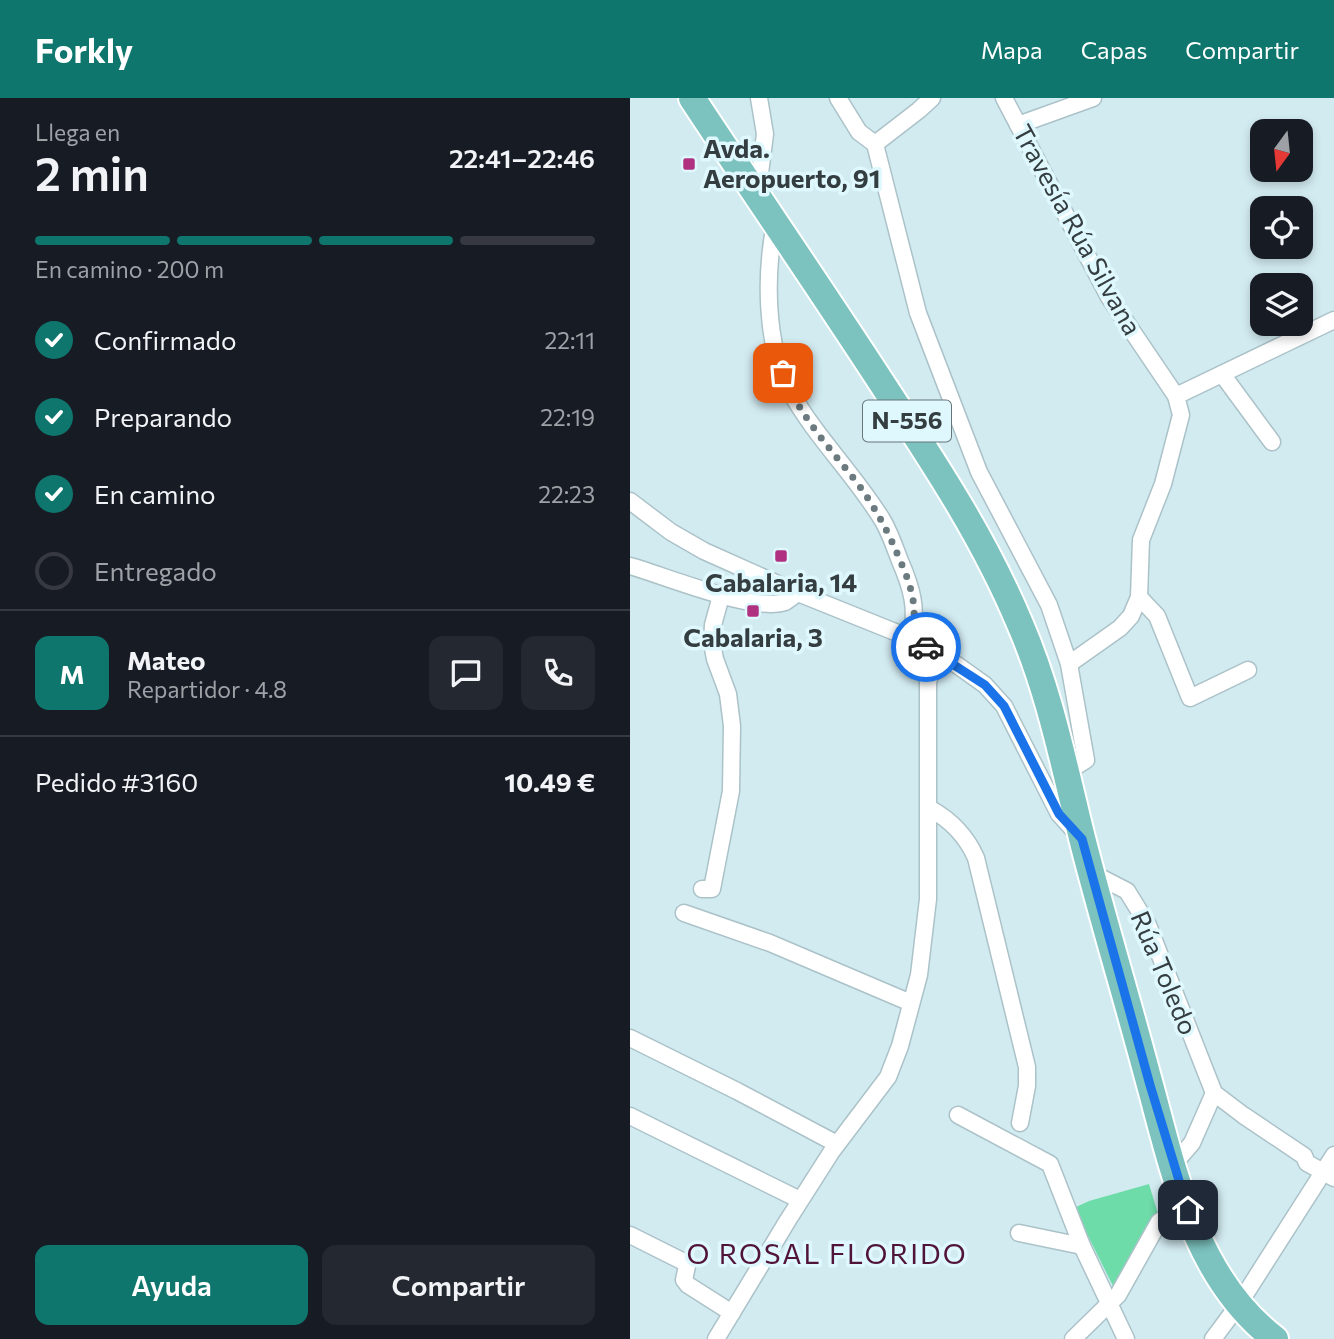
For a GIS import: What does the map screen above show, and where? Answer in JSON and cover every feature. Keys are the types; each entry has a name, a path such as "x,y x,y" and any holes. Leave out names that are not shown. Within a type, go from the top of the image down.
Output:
{"main road":[{"name":"N-556","path":"692,98 960,503 982,542 1038,667 1067,772"},
{"path":"1067,772 1082,839 1173,1165 1196,1233 1215,1273 1239,1304 1275,1339"}],"street":[{"path":"757,197 765,134 760,98"},
{"path":"838,98 859,132 875,144 918,313 979,472 1049,605 1069,664 1086,760 1067,772"},
{"path":"875,144 932,98"},
{"name":"Travesía Rúa Silvana","path":"1004,98 1109,297 1176,396"},
{"path":"1018,125 1093,98"},
{"path":"775,224 768,271 771,320 777,357 789,390 885,523 912,589 914,625 910,638"},
{"path":"1069,664 1120,628 1130,616 1139,597 1141,540 1163,484 1181,415 1176,396 1334,320"},
{"path":"1222,374 1272,442"},
{"path":"630,501 671,532 704,551 798,593 910,638 985,685 1004,706 1059,814 1082,839"},
{"path":"630,566 721,596 776,603 798,593"},
{"path":"702,889 712,889 731,791 732,726 728,694 712,643 713,625 721,596"},
{"path":"1139,597 1157,616 1190,698 1248,670"},
{"path":"716,1339 800,1200 837,1144 888,1077 901,1046 919,975 928,899 929,682 937,653"},
{"path":"929,808 944,816 968,839 976,858 1027,1067 1027,1086 1020,1123"},
{"name":"Rúa Toledo","path":"1092,873 1126,891 1148,925 1214,1093"},
{"path":"684,913 770,943 911,1003"},
{"path":"630,1038 837,1144"},
{"path":"1173,1165 1192,1143 1214,1093 1304,1156 1307,1163 1329,1175"},
{"path":"958,1115 1050,1164 1082,1246 1126,1339"},
{"path":"630,1116 800,1200"},
{"path":"1213,1339 1329,1175 1334,1155"},
{"path":"1073,1339 1118,1295 1159,1222 1167,1216 1188,1210"},
{"path":"1019,1233 1082,1246"},
{"path":"630,1235 684,1262 687,1266 684,1280 688,1285 732,1313"}],"green space":[{"path":"1149,1184 1158,1214 1113,1286 1074,1208"}],"way so far":[{"path":"783,373 789,390 816,430 885,523 912,589 914,625 910,638 926,647"}],"place":[{"name":"Avda. Aeropuerto, 91","path":"689,164"},
{"name":"Cabalaria, 14","path":"781,556"},
{"name":"Cabalaria, 3","path":"753,611"}],"district":[{"name":"O ROSAL FLORIDO","path":"827,1254"}],"route":[{"path":"926,647 985,685 1004,706 1059,814 1082,839 1150,1085 1188,1210"}]}
